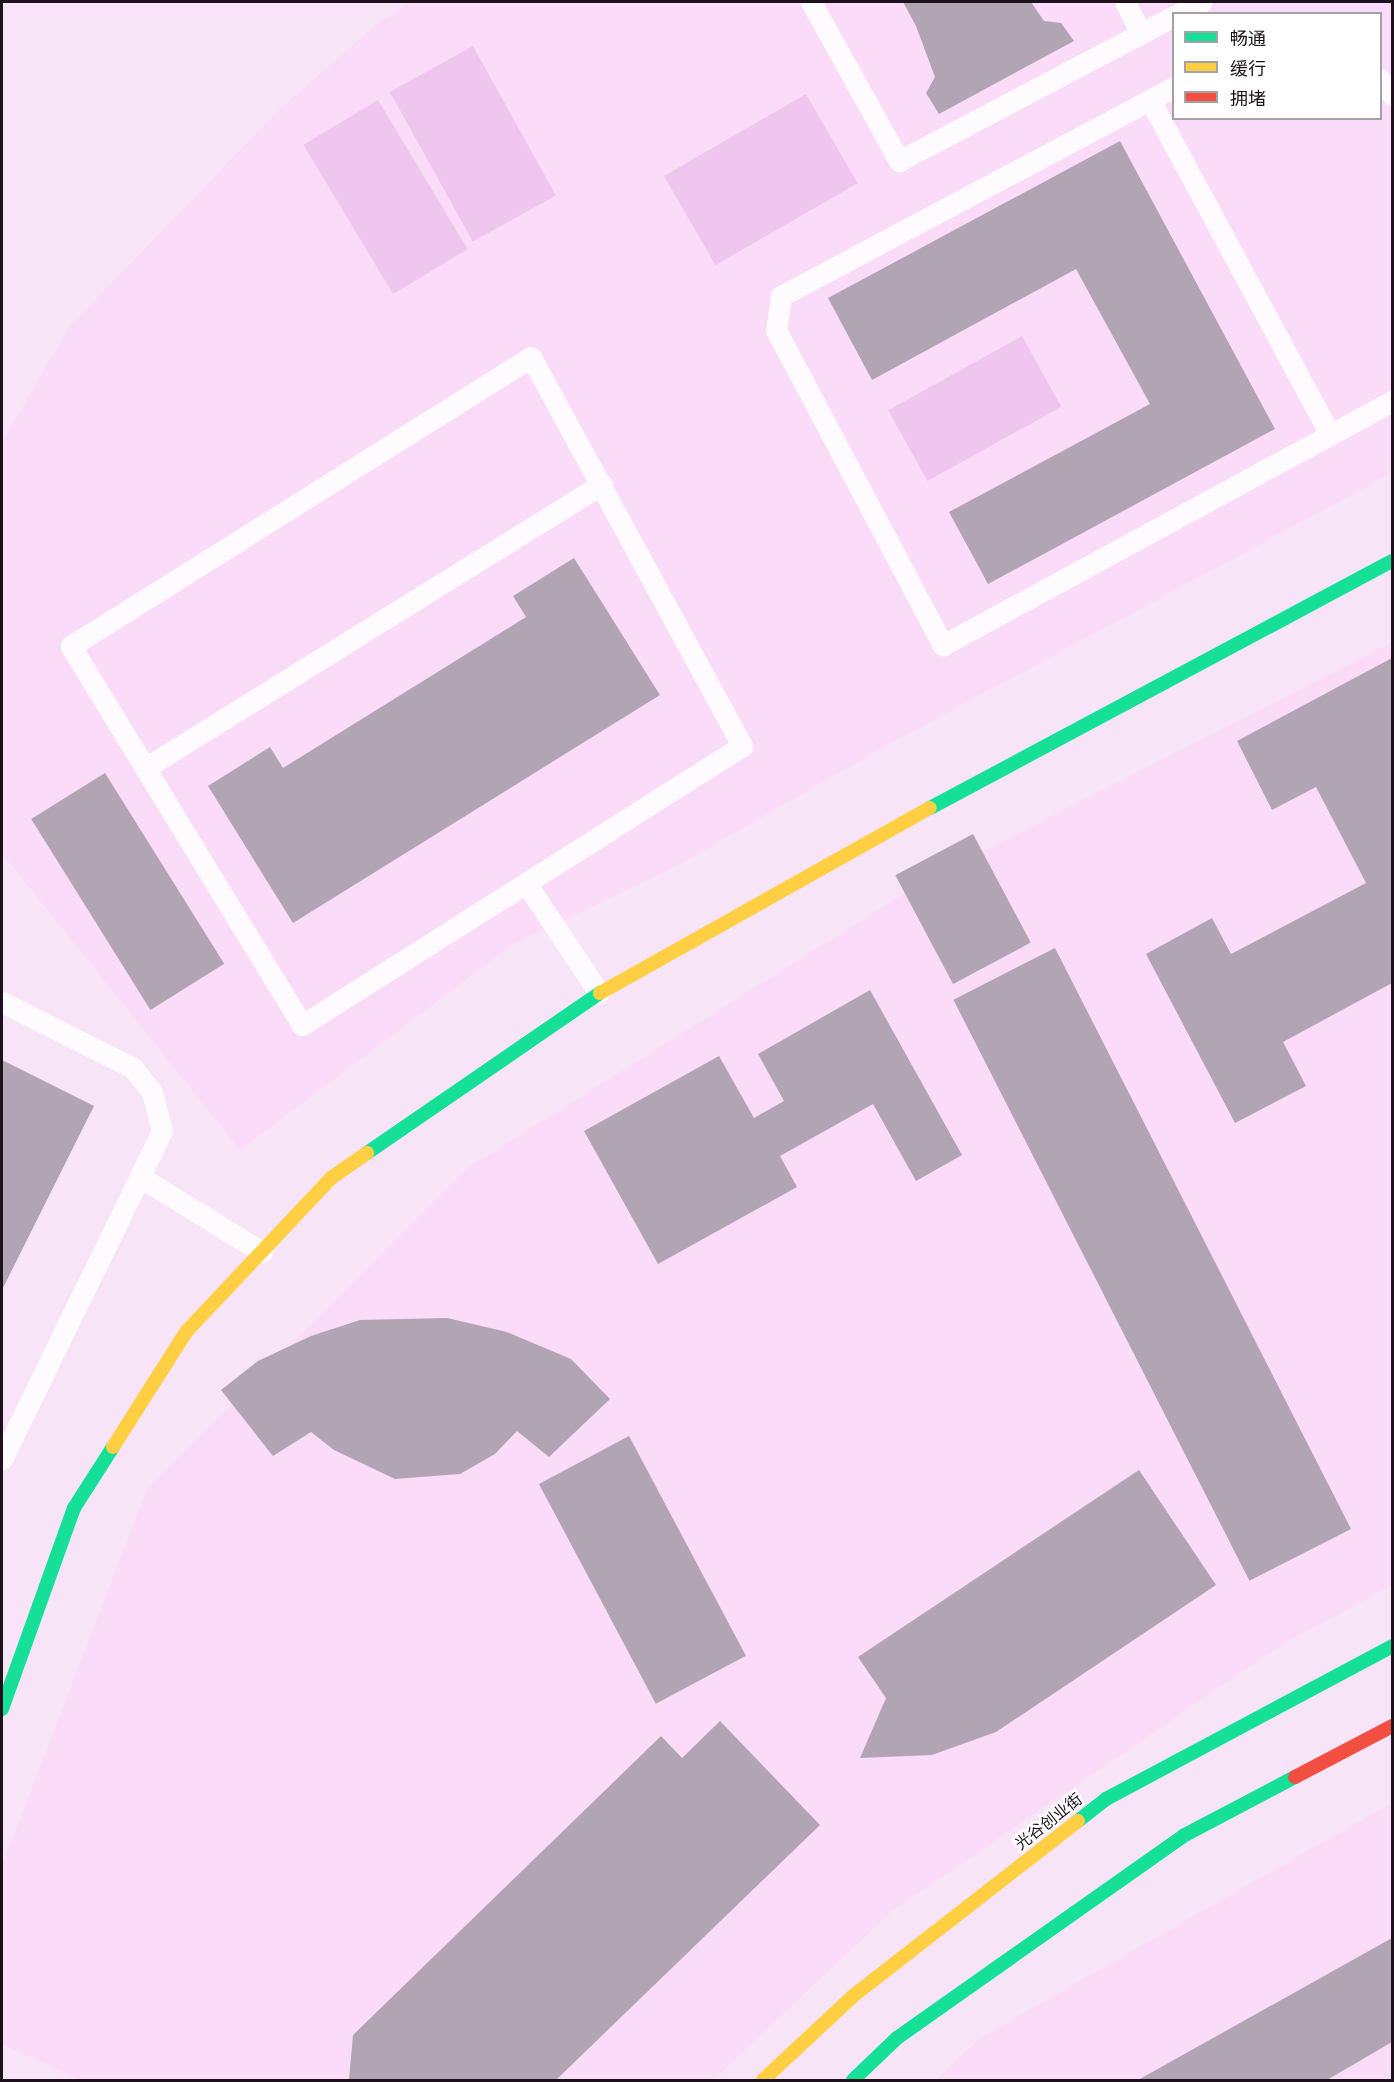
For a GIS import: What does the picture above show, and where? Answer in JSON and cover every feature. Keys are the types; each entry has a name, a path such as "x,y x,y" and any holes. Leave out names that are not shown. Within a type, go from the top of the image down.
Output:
{"street":[{"path":"2,1709 74,1508 186,1332 331,1178 599,993 934,806 1392,561"},
{"name":"光谷创业街","path":"763,2080 852,1996 1106,1799 1392,1646"},
{"path":"854,2080 897,2038 1183,1836 1392,1726"}],"lane":[{"path":"811,2 899,161 1172,17"},
{"path":"1125,2 1141,33"},
{"path":"1183,12 1202,2"},
{"path":"1382,82 1392,95"},
{"path":"1172,88 781,296 776,330 943,645 1392,400"},
{"path":"1150,100 1330,434"},
{"path":"531,357 602,484 742,746 302,1025 145,768 71,646 531,357"},
{"path":"145,768 602,484"},
{"path":"526,883 599,993"},
{"path":"2,1002 132,1068 153,1092 162,1131 2,1459"},
{"path":"140,1177 262,1252"}],"shaded area":[{"path":"412,2 1392,2 1392,473 893,742 680,864 512,945 240,1150 2,853 2,442 70,326 280,109 378,23"},
{"path":"473,46 556,196 473,242 390,92"},
{"path":"806,94 858,183 715,265 664,176"},
{"path":"378,100 468,249 393,294 303,145"},
{"path":"1022,336 1061,407 927,481 888,410"},
{"path":"1392,642 1392,1585 1283,1644 892,1911 713,2080 80,2080 2,2044 2,1866 147,1489 466,1169 921,883"},
{"path":"1392,1803 1392,2080 936,2080 980,2038"}],"building":[{"path":"903,2 1031,2 1044,21 1061,23 1074,41 939,114 926,93 935,77 916,26"},
{"path":"1120,141 1275,429 988,584 949,512 1150,404 1076,269 872,380 828,298"},
{"path":"574,558 660,695 293,923 208,786 270,747 283,768 526,617 513,596"},
{"path":"1392,658 1392,983 1283,1042 1306,1086 1235,1123 1146,954 1212,918 1231,954 1366,883 1316,787 1272,810 1237,741"},
{"path":"105,773 224,964 150,1010 31,819"},
{"path":"973,834 1031,943 953,984 895,875"},
{"path":"1055,948 1351,1529 1249,1581 953,1000"},
{"path":"870,990 962,1155 916,1181 873,1104 780,1156 797,1187 658,1264 584,1131 719,1056 754,1118 784,1101 758,1054"},
{"path":"2,1060 94,1106 2,1290"},
{"path":"447,1318 507,1332 571,1359 610,1399 549,1457 517,1431 495,1454 460,1474 395,1479 334,1450 311,1432 273,1456 221,1390 258,1361 311,1336 360,1320"},
{"path":"629,1436 746,1656 656,1704 539,1484"},
{"path":"1139,1470 1216,1585 996,1732 932,1755 860,1758 886,1698 858,1657"},
{"path":"720,1721 820,1825 556,2080 349,2080 353,2035 661,1736 682,1758"},
{"path":"1392,1938 1392,2042 1327,2080 1138,2080"}],"traffic: fast":[{"path":"930,808 1392,561"},
{"path":"367,1153 600,993"},
{"path":"2,1709 74,1508 113,1447"},
{"path":"1078,1821 1106,1799 1392,1646"},
{"path":"853,2080 897,2038 1183,1836 1295,1777"}],"traffic: slow":[{"path":"600,993 930,808"},
{"path":"113,1447 186,1332 331,1178 367,1153"},
{"path":"763,2080 853,1996 1078,1821"}],"traffic: jam":[{"path":"1295,1777 1392,1726"}]}
